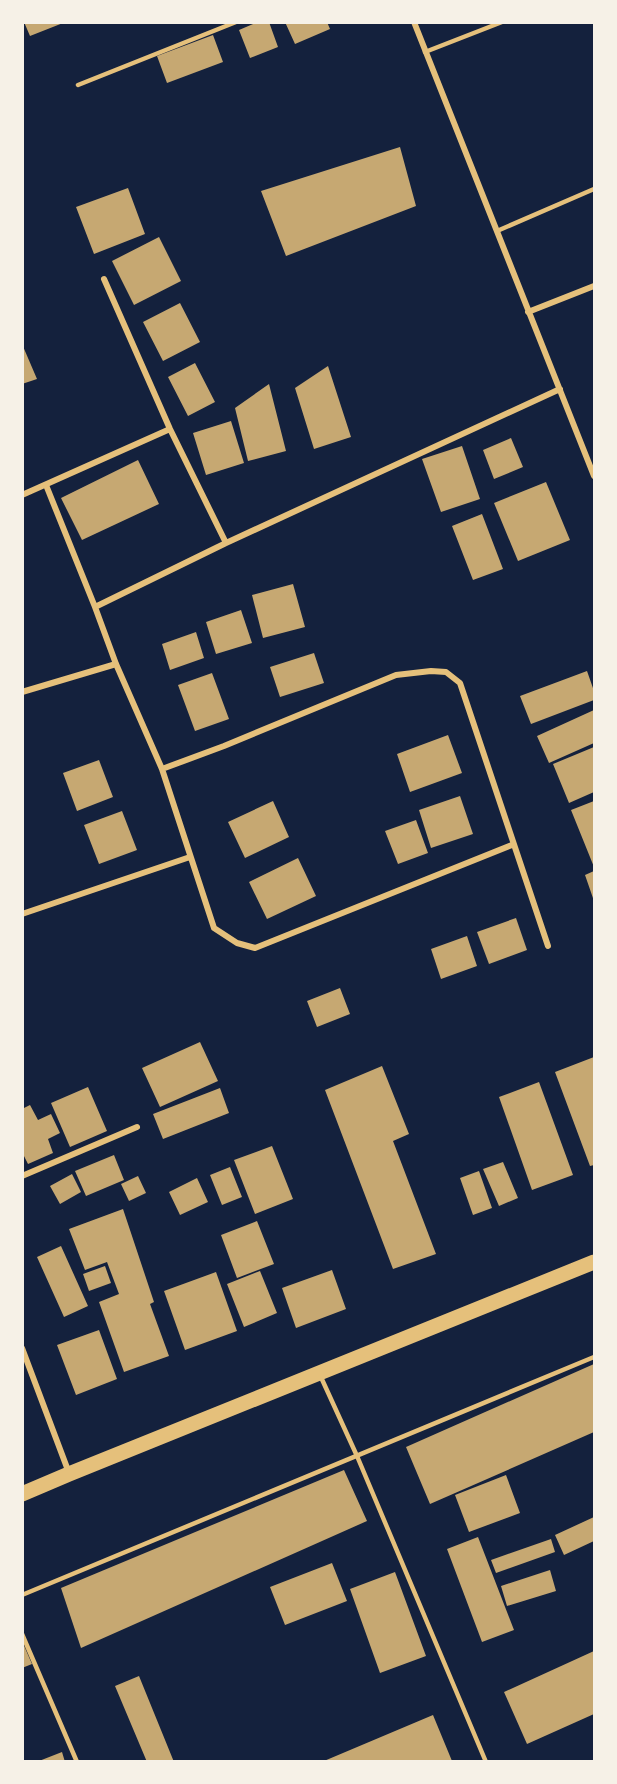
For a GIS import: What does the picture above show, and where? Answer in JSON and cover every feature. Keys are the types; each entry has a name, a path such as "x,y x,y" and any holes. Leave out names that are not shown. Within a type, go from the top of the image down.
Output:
{"main road":[{"path":"22,1494 594,1262"}],"street":[{"path":"414,22 594,476"},
{"path":"104,279 170,429 226,543"},
{"path":"528,312 594,286"},
{"path":"95,607 226,543 560,389"},
{"path":"22,495 170,429"},
{"path":"46,485 116,664 162,769 214,928 237,944 255,948 513,845"},
{"path":"22,692 116,664"},
{"path":"162,769 396,675 431,671 446,672 460,683 548,946"},
{"path":"22,914 190,858"},
{"path":"22,1176 137,1127"},
{"path":"22,1348 69,1474"}],"lane":[{"path":"78,85 236,22"},
{"path":"425,52 502,22"},
{"path":"497,231 594,189"},
{"path":"22,1595 594,1357"},
{"path":"320,1374 486,1761"},
{"path":"22,1634 76,1761"}],"building":[{"path":"24,22 63,22 63,23 30,36"},
{"path":"258,22 269,22 278,47 250,58 239,30"},
{"path":"285,22 327,22 330,29 295,44"},
{"path":"213,35 223,62 167,83 157,56"},
{"path":"400,147 416,206 286,256 261,191"},
{"path":"128,188 145,234 94,254 76,207"},
{"path":"159,237 181,281 134,305 112,261"},
{"path":"180,303 200,342 163,361 143,322"},
{"path":"22,344 37,379 22,384"},
{"path":"195,363 215,402 188,416 168,377"},
{"path":"328,366 351,437 314,449 295,388"},
{"path":"269,384 286,451 248,461 235,408"},
{"path":"231,421 244,463 206,475 193,433"},
{"path":"511,438 523,467 494,479 483,450"},
{"path":"462,446 480,499 441,512 422,459"},
{"path":"138,460 159,504 82,540 61,498"},
{"path":"546,482 570,540 518,561 494,503"},
{"path":"482,514 503,569 473,580 452,526"},
{"path":"293,584 305,627 263,638 252,595"},
{"path":"241,610 252,643 216,654 206,622"},
{"path":"196,632 204,658 170,670 162,644"},
{"path":"314,653 324,683 280,697 270,667"},
{"path":"587,671 594,691 594,700 531,724 520,696"},
{"path":"212,673 229,719 195,731 178,685"},
{"path":"594,710 594,743 549,763 537,736"},
{"path":"448,735 462,773 410,792 397,754"},
{"path":"594,747 594,792 569,803 553,764"},
{"path":"99,760 113,797 77,811 63,773"},
{"path":"460,796 473,834 431,848 419,810"},
{"path":"273,801 289,837 245,858 228,822"},
{"path":"594,801 594,867 571,810"},
{"path":"122,811 137,850 99,864 84,825"},
{"path":"416,820 428,853 398,864 385,831"},
{"path":"298,858 316,896 267,919 249,882"},
{"path":"594,871 594,901 585,875"},
{"path":"516,918 527,950 489,964 477,932"},
{"path":"467,936 477,966 441,979 431,949"},
{"path":"340,988 350,1014 317,1027 307,1001"},
{"path":"200,1042 218,1081 160,1107 142,1068"},
{"path":"594,1057 594,1165 590,1166 555,1072"},
{"path":"382,1066 409,1134 393,1141 436,1254 393,1269 325,1090"},
{"path":"539,1082 573,1175 532,1190 499,1097"},
{"path":"88,1087 107,1131 70,1147 51,1103"},
{"path":"220,1088 229,1113 163,1139 153,1114"},
{"path":"30,1105 38,1120 51,1114 60,1133 48,1139 53,1153 28,1164 22,1152 22,1109"},
{"path":"272,1146 293,1199 255,1214 234,1160"},
{"path":"114,1155 124,1180 86,1196 75,1171"},
{"path":"503,1162 518,1198 499,1206 483,1169"},
{"path":"230,1167 242,1197 222,1205 210,1175"},
{"path":"479,1171 492,1208 473,1215 460,1178"},
{"path":"72,1174 81,1192 60,1204 50,1186"},
{"path":"138,1176 146,1193 129,1201 121,1184"},
{"path":"197,1178 208,1202 180,1215 169,1192"},
{"path":"123,1209 154,1302 150,1304 169,1356 124,1372 99,1302 119,1294 107,1262 85,1270 69,1229"},
{"path":"257,1221 274,1264 237,1278 221,1235"},
{"path":"61,1246 88,1306 64,1317 37,1257"},
{"path":"105,1266 111,1283 89,1291 83,1274"},
{"path":"332,1270 346,1309 296,1328 282,1288"},
{"path":"260,1271 277,1313 244,1327 227,1284"},
{"path":"216,1272 237,1331 185,1350 164,1291"},
{"path":"99,1330 117,1379 76,1395 57,1345"},
{"path":"594,1364 594,1432 430,1504 406,1447"},
{"path":"344,1470 367,1521 81,1648 61,1588"},
{"path":"506,1475 520,1513 469,1532 455,1495"},
{"path":"594,1517 594,1541 564,1555 555,1535"},
{"path":"478,1537 514,1630 482,1642 447,1549"},
{"path":"551,1539 555,1552 496,1573 491,1560"},
{"path":"332,1563 347,1601 285,1625 270,1587"},
{"path":"550,1570 556,1591 507,1606 501,1586"},
{"path":"395,1572 426,1656 380,1673 350,1589"},
{"path":"22,1641 32,1664 22,1668"},
{"path":"594,1651 594,1714 527,1744 504,1692"},
{"path":"139,1676 174,1762 147,1762 115,1686"},
{"path":"433,1715 452,1761 324,1761"},
{"path":"62,1752 65,1762 39,1762 39,1761"}]}
